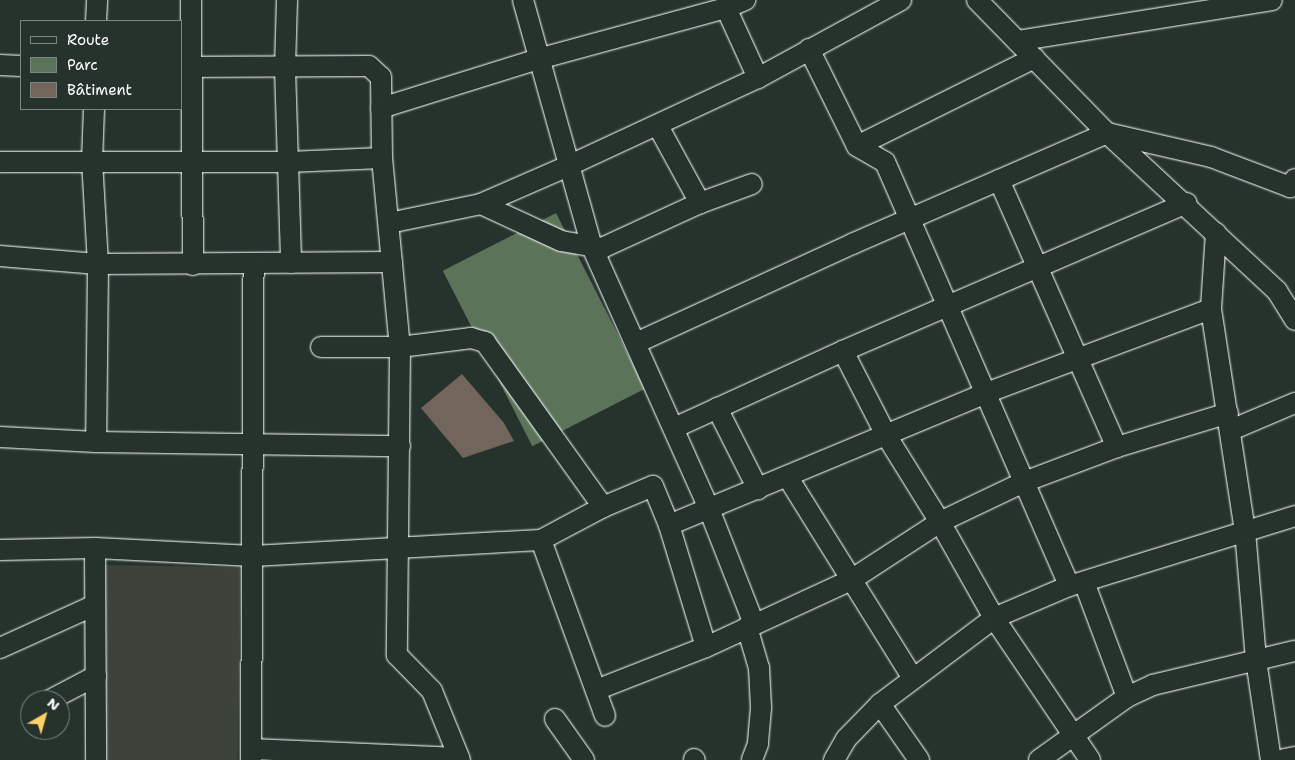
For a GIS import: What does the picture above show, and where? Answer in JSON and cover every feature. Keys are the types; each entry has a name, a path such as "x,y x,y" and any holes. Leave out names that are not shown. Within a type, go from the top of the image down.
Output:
{"street":[{"path":"96,20 97,0"},
{"path":"191,0 186,67 192,160 193,265"},
{"path":"288,0 285,68 291,264"},
{"path":"524,0 542,58 568,166 592,247 709,509 751,625 758,668 761,708 758,744 752,760"},
{"path":"381,108 542,58 726,8 745,0"},
{"path":"389,223 481,204 658,126 758,78 901,0"},
{"path":"977,0 1107,133 1186,204 1277,291 1295,320"},
{"path":"1017,41 1272,0"},
{"path":"726,8 758,78"},
{"path":"809,49 857,146 885,162 1024,482 1077,584 1127,697"},
{"path":"857,146 1034,58"},
{"path":"0,65 20,66"},
{"path":"186,67 285,68 369,66 381,77 382,158 400,347 397,655 432,691 459,759 251,755 254,265"},
{"path":"94,110 92,160 98,264 96,442"},
{"path":"658,126 700,203"},
{"path":"636,343 909,219 1107,133 1211,157 1290,187 1295,179"},
{"path":"0,162 192,160 288,162 382,158"},
{"path":"999,180 1117,447"},
{"path":"481,204 561,241 592,247 616,244 700,203 752,184"},
{"path":"674,428 843,351 1186,204"},
{"path":"1216,233 1211,309 1230,422 1245,531 1256,660 1271,760"},
{"path":"0,256 98,264 254,265 392,262"},
{"path":"670,525 986,393 1211,309"},
{"path":"320,347 400,347 471,338 485,342 604,507"},
{"path":"843,351 886,435 940,522 994,618 1071,735 1090,760"},
{"path":"596,690 706,647 851,580 940,522 1024,482 1117,447 1230,422 1295,403"},
{"path":"717,408 758,489"},
{"path":"0,437 96,442 252,442 400,446"},
{"path":"788,476 912,677"},
{"path":"0,550 95,548 252,556 542,540 604,507 653,486 670,525 706,647"},
{"path":"834,760 846,739 880,704 912,677 994,618 1077,584 1295,516"},
{"path":"542,540 605,716"},
{"path":"95,548 96,760"},
{"path":"0,648 96,606"},
{"path":"1039,760 1071,735 1127,697 1164,680 1295,651"},
{"path":"69,690 96,676"},
{"path":"880,704 919,760"},
{"path":"556,718 584,760"},
{"path":"1280,760 1295,757"}],"shaded area":[{"path":"104,565 241,567 238,760 101,760"}],"green space":[{"path":"556,213 645,389 532,446 443,271"}],"building":[{"path":"462,374 504,423 514,441 463,458 421,408"}]}
